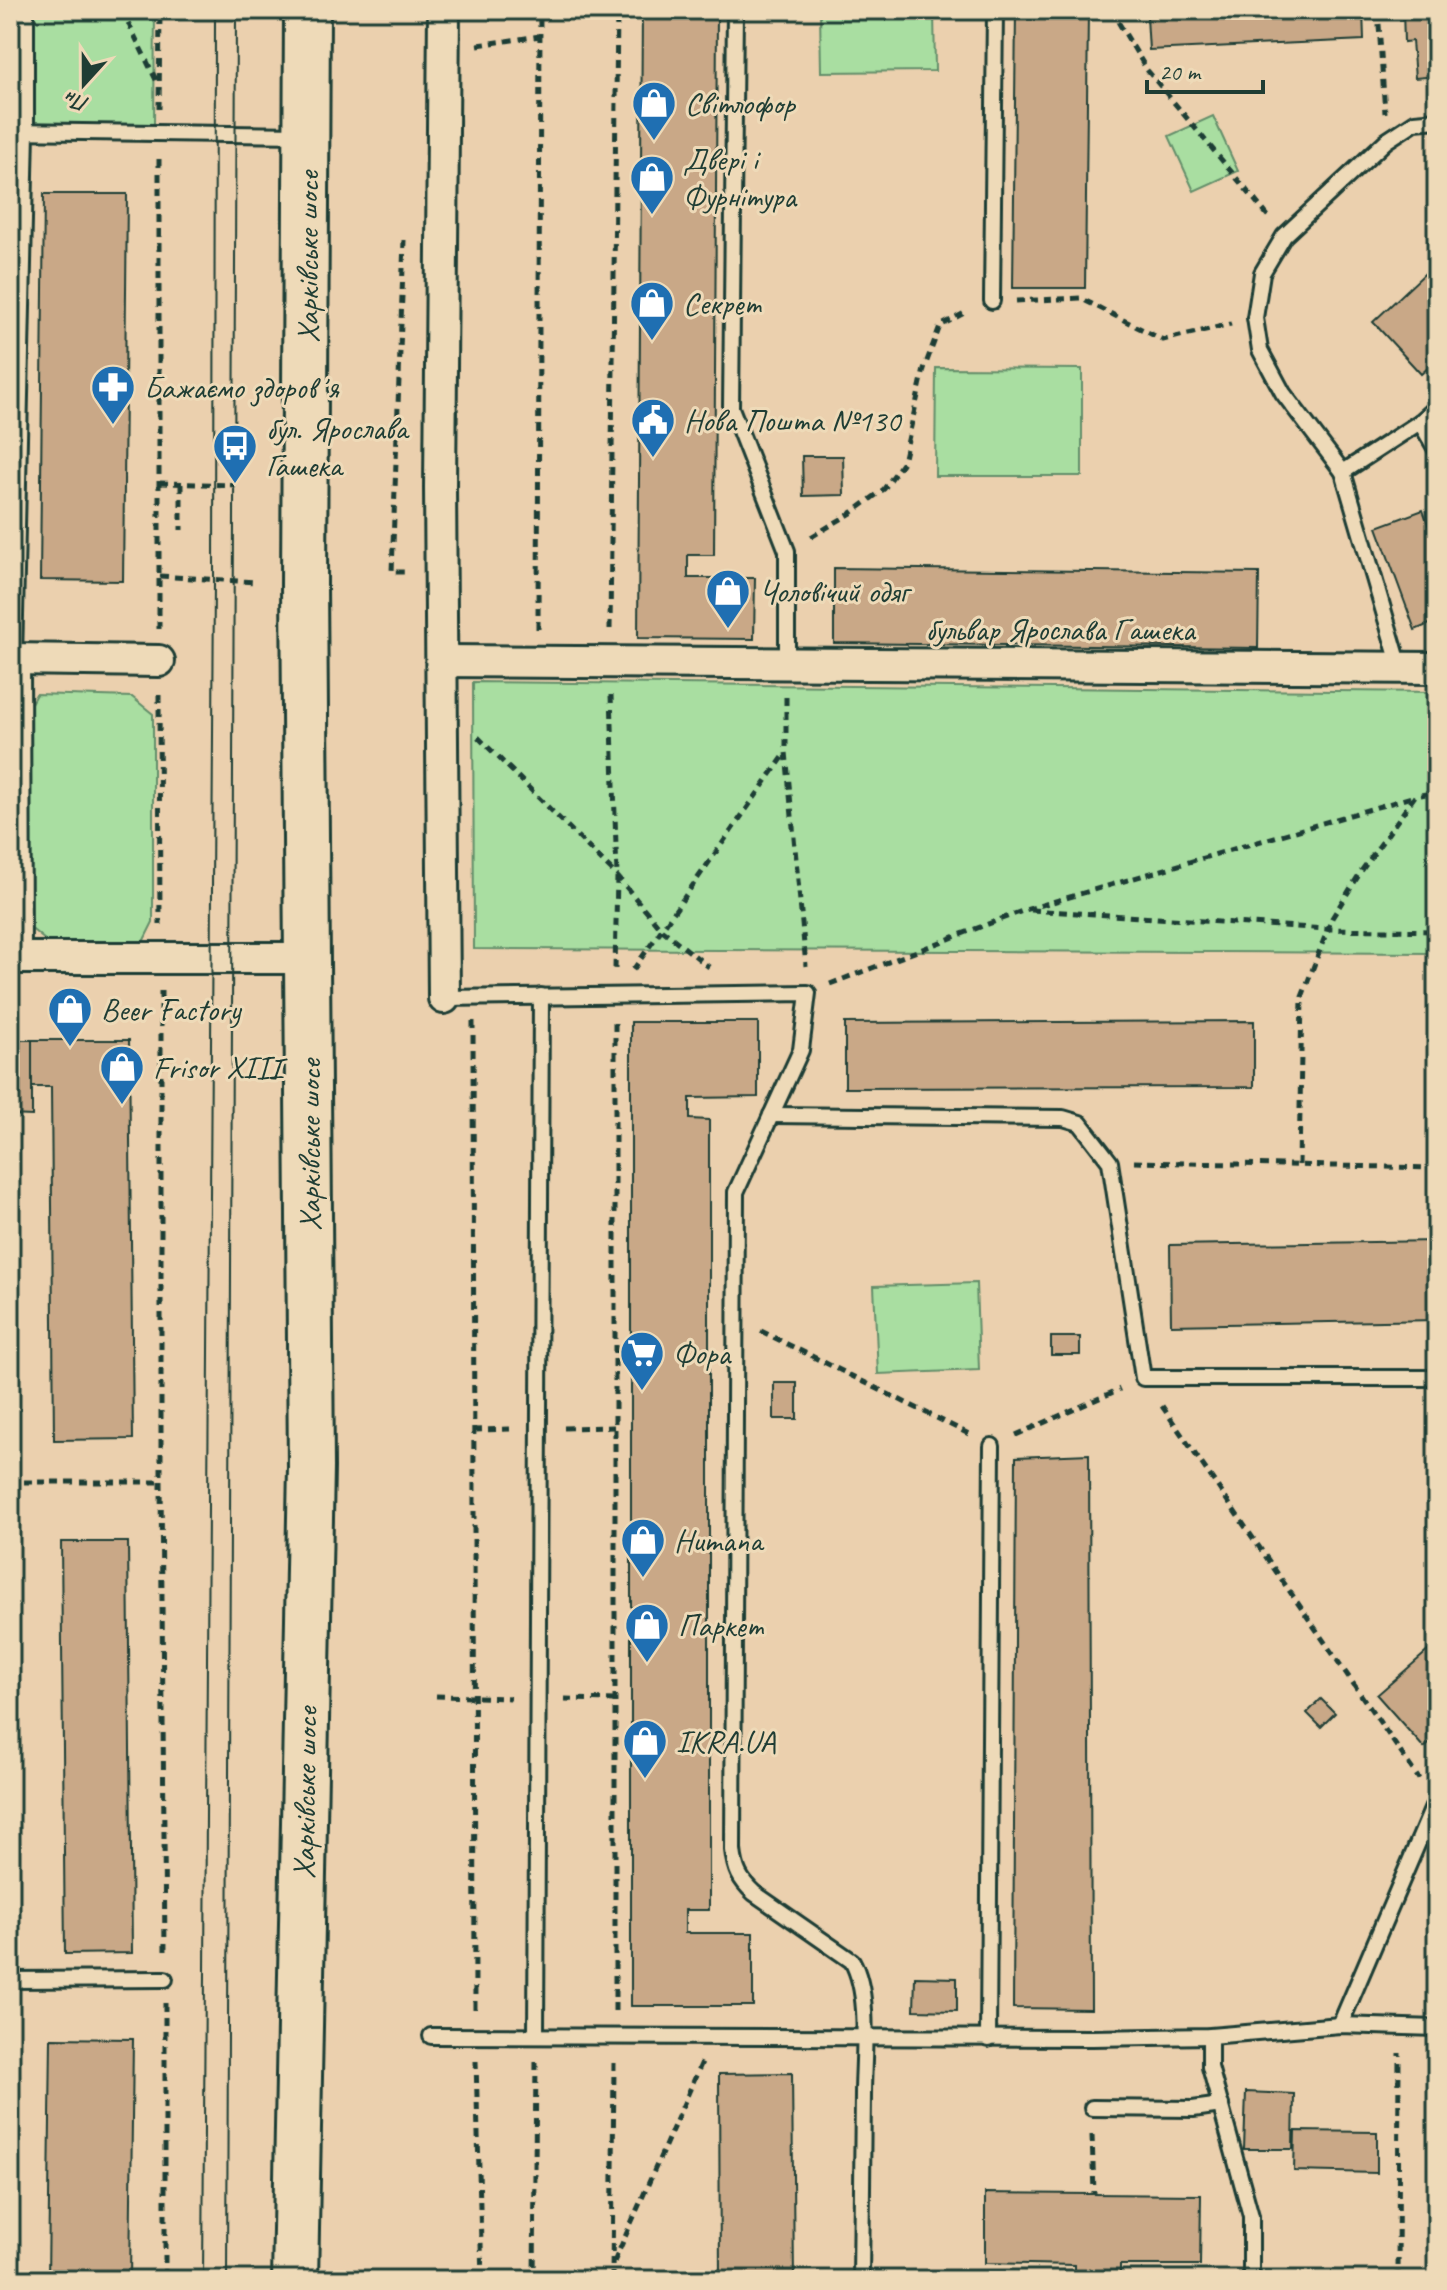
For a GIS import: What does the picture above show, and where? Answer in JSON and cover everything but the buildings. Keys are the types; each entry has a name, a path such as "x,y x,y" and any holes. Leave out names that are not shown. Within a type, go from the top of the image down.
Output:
{"main road":[{"name":"Харківське шосе","path":"295,2280 311,1467 304,585 307,10"}],"street":[{"path":"444,10 440,487 442,661 458,998"},
{"path":"159,661 12,659 13,958 308,958"},
{"name":"бульвар Ярослава Гашека","path":"442,661 1437,668"}],"lane":[{"path":"12,659 26,131 26,10"},
{"path":"735,10 731,408 787,551 787,664"},
{"path":"992,301 995,10"},
{"path":"1400,667 1343,472 1283,393 1260,350 1255,318 1262,273 1284,236 1386,141 1415,122 1437,120"},
{"path":"10,131 308,135"},
{"path":"1343,472 1420,422 1437,407"},
{"path":"1420,422 1437,451"},
{"path":"458,998 808,993 801,1050 736,1192 734,1866 741,1881 754,1893 852,1961 859,1973 863,2037 861,2280"},
{"path":"536,2036 541,996"},
{"path":"771,1115 1072,1119 1086,1129 1110,1162 1143,1378 1437,1378"},
{"path":"988,2039 992,1446"},
{"path":"1340,2025 1436,1801"},
{"path":"10,1980 165,1979"},
{"path":"431,2036 988,2039 1210,2036 1340,2025 1437,2028"},
{"path":"1210,2036 1210,2067 1251,2216 1251,2280"},
{"path":"1092,2108 1193,2109 1221,2105"}],"path":[{"path":"122,10 159,86"},
{"path":"160,10 159,661 165,2280"},
{"path":"538,662 540,10"},
{"path":"612,2280 617,876 609,663 617,10"},
{"path":"1111,10 1147,70 1284,236"},
{"path":"1378,10 1386,141"},
{"path":"482,33 482,60"},
{"path":"787,551 853,512 884,489 903,462 924,369 940,326 992,301 1080,298 1163,340 1255,318"},
{"path":"392,572 397,457"},
{"path":"159,483 235,485"},
{"path":"181,484 181,530"},
{"path":"160,576 254,582"},
{"path":"477,753 479,661"},
{"path":"785,715 808,993 1025,910 1437,792"},
{"path":"478,737 617,876 661,929 743,993"},
{"path":"615,996 786,752"},
{"path":"1299,1165 1302,997 1328,929 1362,870 1415,796"},
{"path":"1025,910 1328,929 1437,931"},
{"path":"458,998 475,2036 482,2280"},
{"path":"1110,1162 1437,1168"},
{"path":"735,1318 992,1446 1143,1378 1436,1801"},
{"path":"10,1482 161,1482"},
{"path":"1398,2280 1399,2027"},
{"path":"534,2280 536,2036"},
{"path":"612,2266 714,2036"}],"green space":[{"path":"34,10 155,10 154,124 34,124"},
{"path":"820,10 934,10 935,71 821,72"},
{"path":"1213,116 1238,171 1194,191 1169,136"},
{"path":"936,368 1082,369 1082,476 935,476"},
{"path":"473,682 1437,692 1437,953 474,949"},
{"path":"36,694 132,697 153,714 153,922 141,946 51,945 22,921 22,720"},
{"path":"976,1283 979,1370 878,1374 874,1286"}],"tram line":[{"path":"203,2280 215,10"},
{"path":"227,2280 236,10"}],"place":[{"name":"Світлофор","path":"654,142"},
{"name":"Двері і Фурнітура","path":"652,216"},
{"name":"Секрет","path":"652,342"},
{"name":"Бажаємо здоровʼя","path":"113,426"},
{"name":"Нова Пошта №130","path":"653,459"},
{"name":"бул. Ярослава Гашека","path":"235,485"},
{"name":"Чоловічий одяг","path":"728,630"},
{"name":"Beer Factory","path":"70,1048"},
{"name":"Frisor XIII","path":"122,1106"},
{"name":"Фора","path":"642,1392"},
{"name":"Humana","path":"643,1579"},
{"name":"Паркет","path":"647,1664"},
{"name":"ІКRA.UA","path":"645,1780"}]}
